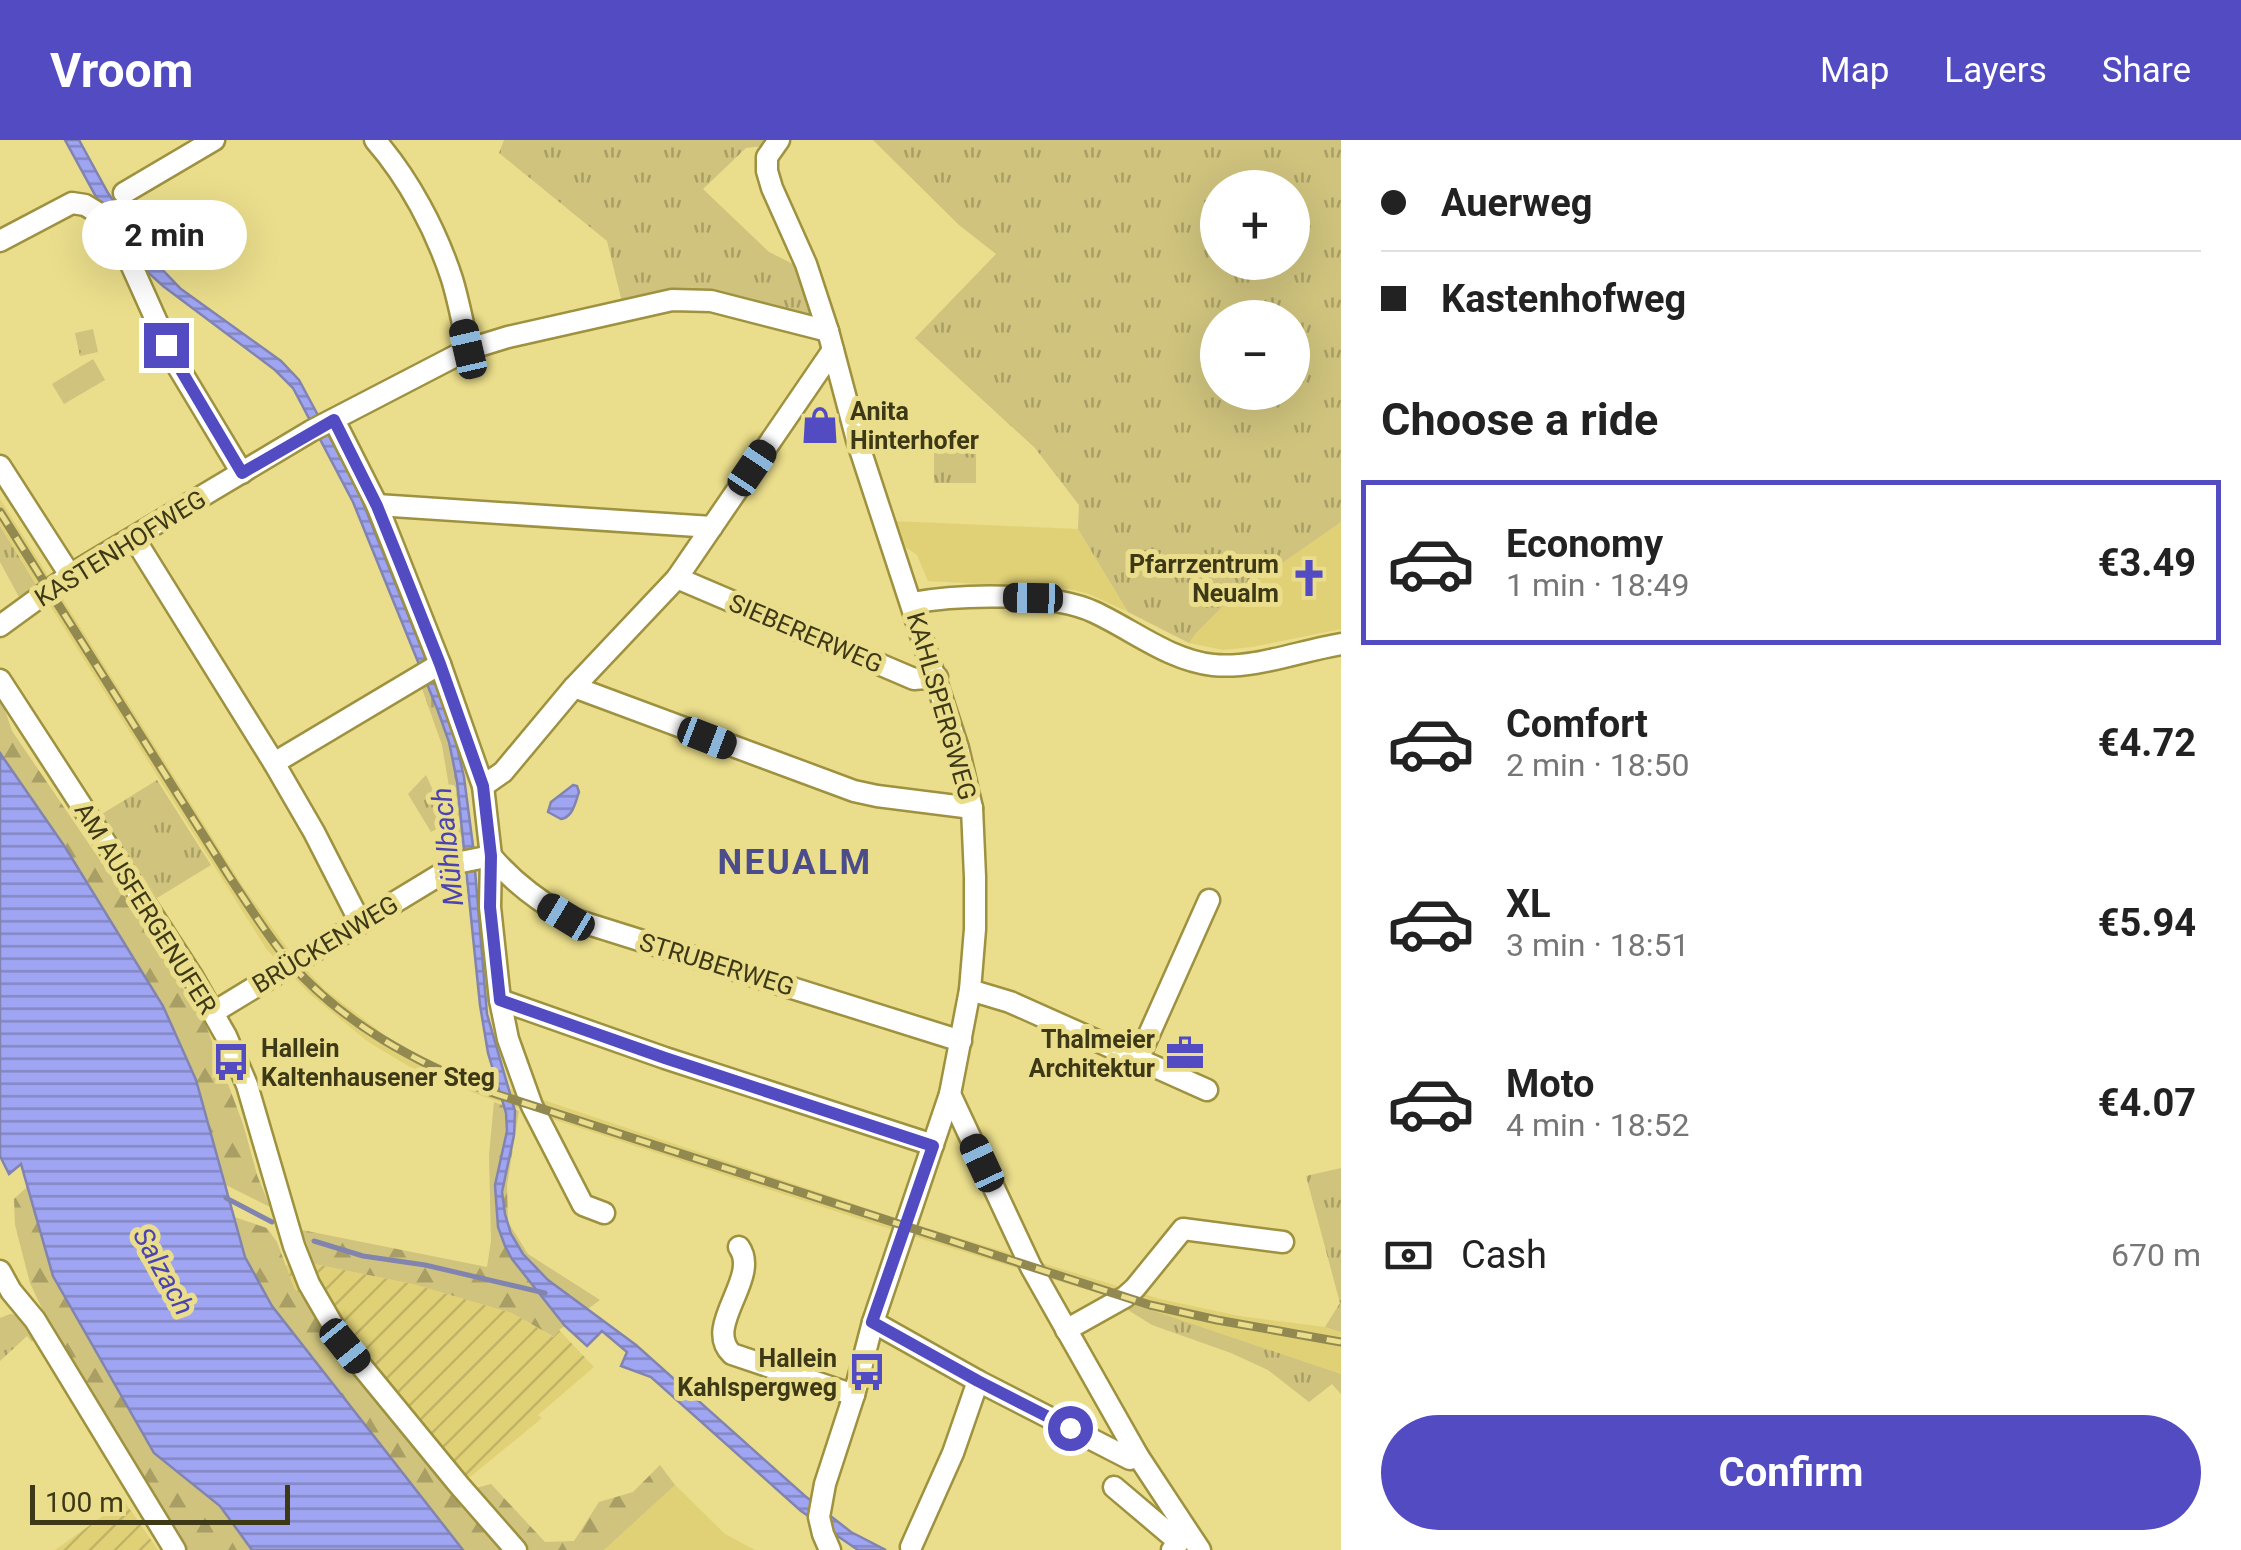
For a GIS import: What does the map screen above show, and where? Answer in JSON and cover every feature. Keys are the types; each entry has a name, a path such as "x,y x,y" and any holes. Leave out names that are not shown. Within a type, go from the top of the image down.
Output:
{"street":[{"path":"124,193 214,140"},
{"path":"375,140 396,164 426,218 452,278 468,349"},
{"name":"KAHLSPERGWEG","path":"779,140 767,157 767,171 806,264 857,440 958,748 972,808 975,929 970,990 950,1094 872,1322 825,1484 819,1517 830,1550"},
{"path":"0,241 72,203 95,211 130,262 174,360 242,473"},
{"name":"KASTENHOFWEG","path":"0,626 70,574 323,425 468,349 672,300 711,301 830,340"},
{"path":"483,786 503,772 574,687 677,578 830,340"},
{"path":"323,425 377,506 431,669 483,786 477,858 490,907 508,1039 532,1106 583,1205 604,1213"},
{"path":"0,466 70,574"},
{"path":"377,506 712,526"},
{"path":"134,538 274,763 360,922"},
{"name":"SIEBERERWEG","path":"677,578 914,678 936,677"},
{"path":"912,604 972,598 1064,602 1095,612 1188,660 1212,664 1240,665 1340,649"},
{"path":"274,763 431,669"},
{"name":"AM AUSFERGENUFER","path":"0,680 214,1012 247,1085 294,1246 309,1284 345,1346 516,1550"},
{"path":"574,687 854,791 972,808"},
{"name":"BRÜCKENWEG","path":"214,1012 360,922 477,858"},
{"name":"STRUBERWEG","path":"477,858 507,874 543,904 566,917 960,1041"},
{"path":"1138,1059 1209,900"},
{"path":"970,990 1010,1002 1207,1090"},
{"path":"500,1000 933,1146"},
{"path":"950,1094 1031,1267 1138,1456 1200,1550"},
{"path":"1066,1330 1135,1288 1183,1229 1284,1242"},
{"path":"739,1247 745,1255 744,1267 722,1334 725,1347 732,1354 854,1394"},
{"path":"0,1271 6,1298 36,1320 175,1550"},
{"path":"872,1322 1130,1459 1138,1456"},
{"path":"911,1548 953,1453 978,1381"},
{"path":"1114,1486 1178,1542 1172,1550"},
{"path":"1139,1508 1159,1487"}],"shaded area":[{"path":"0,499 242,885 290,952 324,989 382,1033 453,1070 914,1224 1160,1299 1341,1332 1341,1374 485,1097 413,1069 367,1041 310,994 267,950 0,526"},
{"path":"890,521 1078,529 1128,612 1070,589 928,581 917,555 897,541"},
{"path":"1341,522 1341,629 1223,650 1189,643 1227,602"},
{"path":"314,1264 413,1284 512,1313 553,1337 559,1330 594,1367 538,1415 542,1418 453,1491 361,1382 294,1288 285,1265"},
{"path":"675,1485 725,1534 755,1550 604,1550"},
{"path":"124,1501 158,1550 55,1550"}],"green space":[{"path":"504,140 770,140 763,146 746,148 703,189 769,252 801,268 819,318 808,320 702,293 669,290 622,302 607,241 499,153"},
{"path":"873,140 1341,140 1341,522 1227,602 1189,643 1128,612 1078,529 1079,505 1035,448 915,338 996,254 959,225"},
{"path":"93,329 98,352 80,356 75,333"},
{"path":"93,359 105,380 64,404 52,384"},
{"path":"934,443 976,443 976,483 934,483"},
{"path":"0,526 37,586 19,597 0,562"},
{"path":"425,678 449,742 463,848 442,745 419,680"},
{"path":"0,695 12,731 201,1012 270,1207 226,1185 196,1080 163,1006 65,847 0,753"},
{"path":"426,775 448,823 431,832 408,794"},
{"path":"157,780 211,865 157,898 102,814"},
{"path":"494,1102 519,1111 507,1185 508,1222 528,1254 600,1300 554,1337 512,1313 413,1284 314,1264 302,1230 487,1267"},
{"path":"1341,1168 1341,1332 1325,1327 1340,1303 1306,1176"},
{"path":"27,1187 53,1276 154,1453 220,1506 252,1550 186,1550 141,1487 65,1358 30,1283 15,1225 14,1199"},
{"path":"234,1217 267,1228 277,1242 294,1288 361,1382 504,1550 463,1550 272,1306 245,1257"},
{"path":"1130,1303 1341,1374 1341,1394 1332,1384 1309,1402 1268,1370 1152,1325 1125,1308"},
{"path":"20,1315 35,1338 32,1342 27,1336 0,1361 0,1318"},
{"path":"660,1465 675,1485 604,1550 528,1550 476,1488 491,1484 545,1542 574,1541 599,1502 633,1492"}],"water":[{"path":"65,140 79,140 108,193 156,263 181,289 281,361 299,380 357,488 433,677 464,777 487,1014 515,1111 502,1192 511,1234 523,1254 548,1280 636,1345 805,1496 851,1532 886,1550 858,1550 801,1511 651,1377 621,1366 627,1352 602,1331 587,1346 565,1326 512,1259 498,1227 495,1185 507,1131 506,1113 488,1053 457,781 438,711 353,502 293,388 142,267 100,204"},
{"name":"Salzach","path":"0,753 65,847 163,1006 196,1080 245,1257 272,1306 463,1550 252,1550 220,1506 154,1453 53,1276 21,1164 9,1174 0,1156"},
{"path":"573,785 579,792 568,815 561,819 548,812 551,802"}],"waterway":[{"path":"226,1198 272,1222"},
{"path":"314,1241 363,1256 425,1265 545,1293"}],"railway":[{"path":"0,512 274,943 334,1006 383,1040 490,1092 1150,1305 1341,1342"}],"place":[{"name":"Anita Hinterhofer","path":"820,425"},
{"name":"Pfarrzentrum Neualm","path":"1309,578"},
{"name":"Thalmeier Architektur","path":"1185,1053"},
{"name":"Hallein Kaltenhausener Steg","path":"231,1062"},
{"name":"Hallein Kahlspergweg","path":"867,1372"}],"district":[{"name":"NEUALM","path":"795,862"}],"route":[{"path":"166,345 242,473 334,420 377,506 483,786 500,1000 933,1146 872,1322 1070,1428"}],"water label":[{"name":"Mühlbach","path":"447,847"}]}
